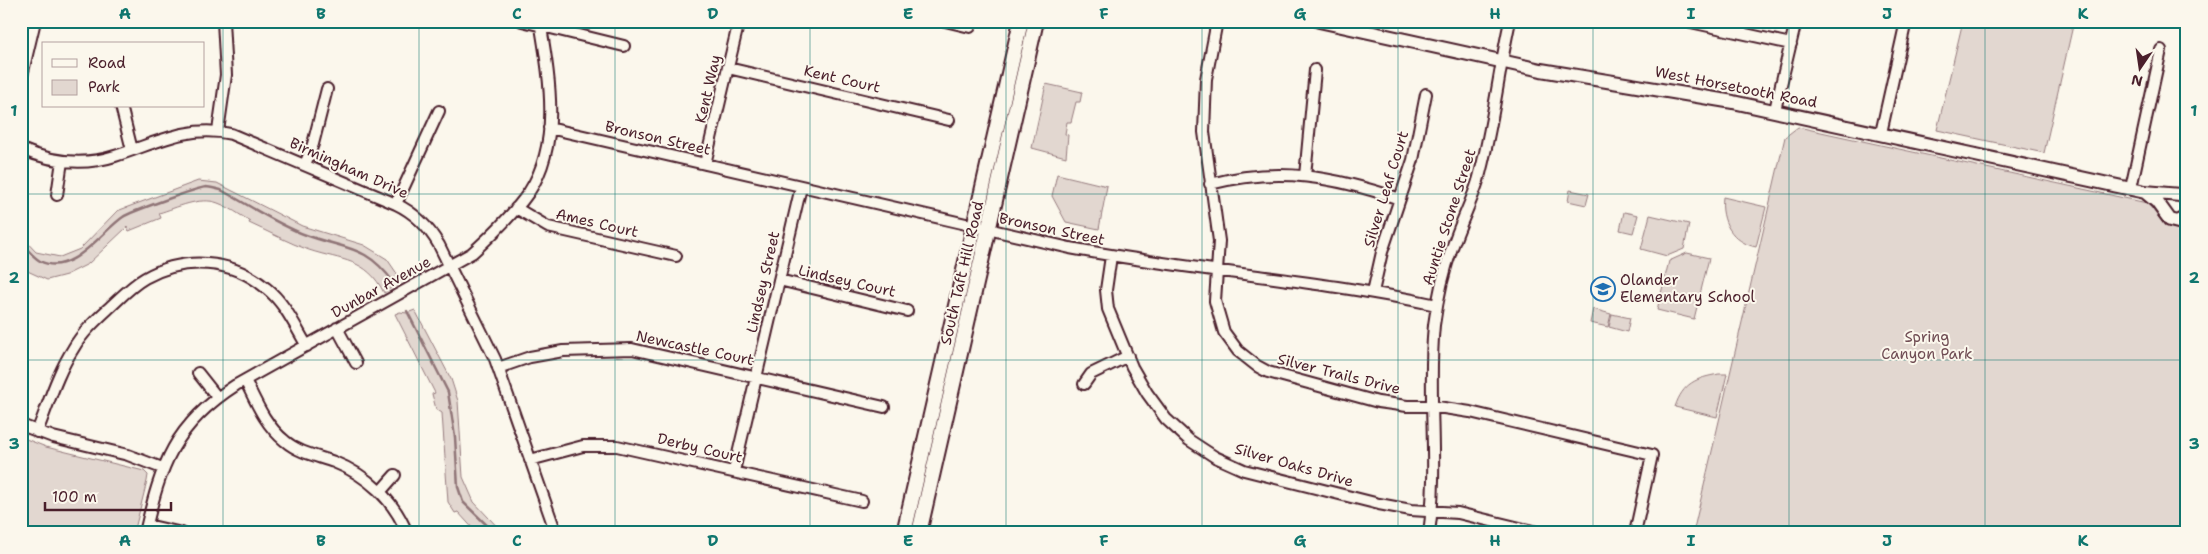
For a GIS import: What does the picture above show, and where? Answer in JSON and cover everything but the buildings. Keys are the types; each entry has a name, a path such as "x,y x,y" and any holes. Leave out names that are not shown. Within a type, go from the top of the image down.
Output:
{"main road":[{"name":"South Taft Hill Road","path":"904,533 1021,21"},
{"name":"South Taft Hill Road","path":"919,533 1036,21"}],"street":[{"path":"21,80 35,21"},
{"path":"218,131 226,75 223,21"},
{"path":"522,21 540,23 624,46"},
{"name":"Kent Way","path":"705,164 739,21"},
{"path":"944,21 970,27"},
{"name":"Silver Trails Drive","path":"1217,21 1209,56 1204,105 1205,149 1218,227 1215,301 1221,324 1238,352 1257,366 1279,376 1378,402 1407,406 1432,406 1470,412 1652,455 1635,533"},
{"name":"West Horsetooth Road","path":"1319,21 1501,62 1775,110 2145,192 2180,195 2187,199"},
{"name":"Auntie Stone Street","path":"1429,533 1433,480 1432,350 1437,305 1450,255 1478,183 1492,131 1501,62 1510,21"},
{"path":"1686,21 1791,44"},
{"path":"1775,110 1796,21"},
{"path":"1880,133 1906,21"},
{"name":"Dunbar Avenue","path":"146,529 162,468 182,433 199,413 217,397 472,253 503,225 530,190 538,172 549,128 551,92 540,23"},
{"path":"2131,188 2161,50"},
{"name":"Kent Court","path":"728,68 949,120"},
{"path":"1305,176 1315,70"},
{"path":"305,165 313,144 326,88"},
{"name":"Silver Leaf Court","path":"1373,292 1382,252 1418,138 1426,94"},
{"path":"122,108 132,150"},
{"path":"396,204 439,111"},
{"name":"Bronson Street","path":"549,128 974,228 1111,256 1373,292 1437,305"},
{"name":"Birmingham Drive","path":"21,149 47,158 80,162 103,159 184,132 218,131 231,134 396,204 416,216 432,234 450,265 498,368 556,533"},
{"path":"57,194 62,161"},
{"path":"1210,184 1252,176 1305,176 1360,186 1400,199"},
{"name":"Lindsey Street","path":"734,471 801,187"},
{"name":"West Horsetooth Road","path":"2145,192 2157,202 2170,220 2178,222 2187,217"},
{"name":"Ames Court","path":"516,208 537,222 553,229 676,256"},
{"name":"Silver Oaks Drive","path":"1111,256 1106,290 1108,309 1128,356 1147,393 1166,419 1189,440 1215,457 1244,470 1379,504 1431,512 1458,513 1541,533"},
{"path":"37,432 67,359 82,335 131,287 173,266 190,264 220,265 242,272 277,298 307,346"},
{"name":"Lindsey Court","path":"779,280 907,311"},
{"path":"337,328 356,363"},
{"name":"Newcastle Court","path":"498,368 530,357 563,351 615,348 646,351 884,407"},
{"path":"1084,384 1091,374 1128,356"},
{"path":"198,373 217,397"},
{"path":"245,380 264,418 285,441 308,454 356,473 380,492 399,516 407,533"},
{"path":"21,425 37,432 128,455 162,468"},
{"name":"Derby Court","path":"530,460 583,446 617,446 862,501"},
{"path":"380,492 395,475"},
{"path":"146,529 182,533"}],"green space":[{"path":"1963,21 2074,21 2044,153 1937,130"},
{"path":"1046,84 1082,92 1080,102 1076,102 1071,122 1067,122 1065,134 1068,135 1066,157 1032,148"},
{"name":"Spring Canyon Park","path":"1798,127 2147,203 2167,226 2179,229 2187,227 2187,533 1693,533 1785,137"},
{"path":"1057,174 1107,186 1099,229 1066,222 1052,196"},
{"path":"198,181 217,183 302,226 364,245 387,259 402,281 393,283 391,288 384,293 370,273 362,267 352,262 294,244 249,223 250,221 230,209 211,201 196,202 159,213 161,218 129,231 127,227 88,264 66,275 47,280 21,268 21,236 36,252 60,257 80,249 117,211"},
{"path":"1570,190 1589,194 1586,205 1568,201"},
{"path":"1723,197 1766,207 1756,247 1740,240 1729,229 1724,214"},
{"path":"1624,212 1638,215 1633,233 1620,230"},
{"path":"1650,215 1689,224 1684,249 1667,256 1641,249"},
{"path":"1687,253 1709,258 1694,319 1657,310 1669,261"},
{"path":"1593,309 1611,314 1608,327 1590,323"},
{"path":"415,310 451,379 458,401 463,477 474,502 503,533 477,533 458,512 455,513 448,502 442,413 436,409 432,394 435,393 395,314"},
{"path":"1612,314 1630,318 1627,332 1609,327"},
{"path":"1727,374 1717,417 1675,407 1682,392 1691,383 1704,377"},
{"path":"21,437 46,447 144,471 148,475 134,533 21,533"}],"waterway":[{"path":"21,242 40,261 52,265 63,263 85,251 123,217 164,200 208,187 221,190 295,231 344,246 364,255 384,270 394,283"},
{"path":"407,311 448,392 455,437 458,487 463,502 495,533"}],"place":[{"name":"Olander Elementary School","path":"1603,289"}]}
